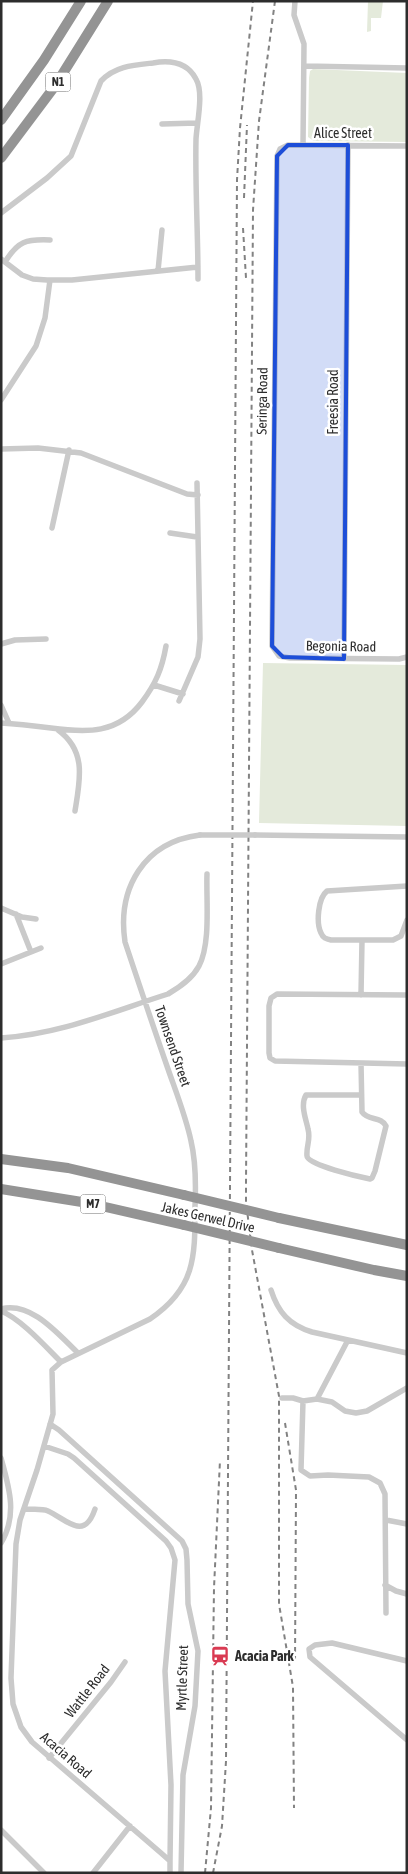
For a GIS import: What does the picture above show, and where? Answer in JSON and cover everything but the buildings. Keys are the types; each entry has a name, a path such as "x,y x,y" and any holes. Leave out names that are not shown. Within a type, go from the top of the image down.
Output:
{"highway":[{"name":"N1","path":"1,120 44,60 81,1"},
{"name":"N1","path":"1,158 56,86 108,1"},
{"name":"Jakes Gerwel Drive","path":"1,1159 68,1168 279,1218 407,1245"},
{"name":"Jakes Gerwel Drive","path":"1,1189 92,1204 374,1270 407,1276"}],"street":[{"path":"295,1 294,15 304,44 303,145"},
{"path":"1,213 47,178 71,156 101,81 113,70 162,61 172,61 185,66 193,73 200,88 197,123 198,279"},
{"path":"305,66 407,68"},
{"path":"162,124 197,123"},
{"name":"Alice Street","path":"280,149 288,145 407,146"},
{"name":"Freesia Road","path":"344,659 348,145"},
{"name":"Seringa Road","path":"276,653 272,646 277,156 280,149"},
{"path":"158,271 162,230"},
{"path":"50,240 26,242 17,246 3,260 22,275 33,280 72,280 198,267"},
{"path":"1,400 36,346 45,318 50,280"},
{"path":"1,448 69,450 90,456 187,494 198,495"},
{"path":"52,528 69,450"},
{"path":"179,701 198,657 200,639 197,483"},
{"path":"170,533 198,537"},
{"path":"1,644 15,640 46,640"},
{"path":"1,722 86,731 100,730 116,724 136,710 158,679 166,646"},
{"name":"Begonia Road","path":"276,653 290,658 399,659 407,657"},
{"path":"154,685 182,694"},
{"path":"1,705 9,723"},
{"path":"56,729 66,736 80,764 75,811"},
{"name":"Townsend Street","path":"61,1362 150,1319 164,1309 177,1296 184,1284 194,1256 196,1180 191,1141 125,942 123,918 126,897 135,876 143,865 162,848 183,837 200,835 407,836"},
{"path":"1,1038 30,1036 73,1026 168,994 180,987 193,975 200,965 206,936 207,874"},
{"path":"407,886 330,890 322,895 320,902 320,932 330,940 397,939 403,933 407,920"},
{"path":"1,908 22,917 36,919"},
{"path":"16,914 31,952"},
{"path":"361,995 362,940"},
{"path":"1,964 40,948"},
{"path":"407,995 277,994 271,998 268,1006 269,1053 272,1060 279,1062 407,1064"},
{"path":"360,1096 306,1095 304,1114 310,1139 306,1156 309,1160 319,1165 370,1179 375,1171 386,1126 382,1121 369,1118 363,1114 360,1096 361,1063"},
{"path":"271,1290 278,1309 283,1316 298,1328 407,1353"},
{"path":"1,1310 9,1307 20,1308 32,1313 78,1353"},
{"path":"1,1310 36,1337 61,1362"},
{"path":"316,1399 348,1340"},
{"name":"Acacia Road","path":"61,1362 54,1367 51,1374 53,1399 50,1424 17,1532 11,1692 15,1711 22,1727 32,1742 170,1861"},
{"path":"282,1398 293,1398 303,1401 316,1399 332,1402 345,1411 356,1413 367,1411 407,1388"},
{"path":"303,1401 301,1470 310,1476 369,1477 380,1483 385,1494 386,1613"},
{"name":"Myrtle Street","path":"50,1424 182,1541 186,1549 188,1604 198,1650 195,1706 183,1775 181,1873"},
{"path":"44,1446 74,1458 166,1541 174,1554 173,1595 165,1677 171,1785 170,1873"},
{"path":"1,1458 12,1507 8,1528 1,1543"},
{"path":"24,1509 49,1511 67,1524 79,1526 88,1522 95,1509"},
{"path":"386,1520 407,1524"},
{"path":"385,1585 407,1594"},
{"path":"407,1661 332,1644 315,1644 309,1649 310,1658 407,1740"},
{"name":"Wattle Road","path":"49,1758 125,1662"},
{"path":"93,1873 130,1826"},
{"path":"1,1830 44,1873"}],"highlighted area":[{"path":"288,145 348,145 344,659 283,657 272,646 277,156"}],"green space":[{"path":"368,1 383,1 381,18 371,18 371,31 367,32"},
{"path":"313,69 407,73 407,142 314,141 308,137 309,78 310,71"},
{"path":"263,663 407,665 407,826 259,823"}],"railway":[{"path":"213,1873 222,1826 226,1761 237,180 240,128 253,1"},
{"path":"275,1 259,121 253,210 246,1202 252,1250 279,1396 279,1604 293,1687 294,1808"},
{"path":"244,198 247,125"},
{"path":"243,228 246,278"},
{"path":"285,1423 296,1490 295,1664"},
{"path":"205,1873 211,1808 214,1588 220,1460"}],"place":[{"name":"Acacia Park","path":"220,1656"}]}
